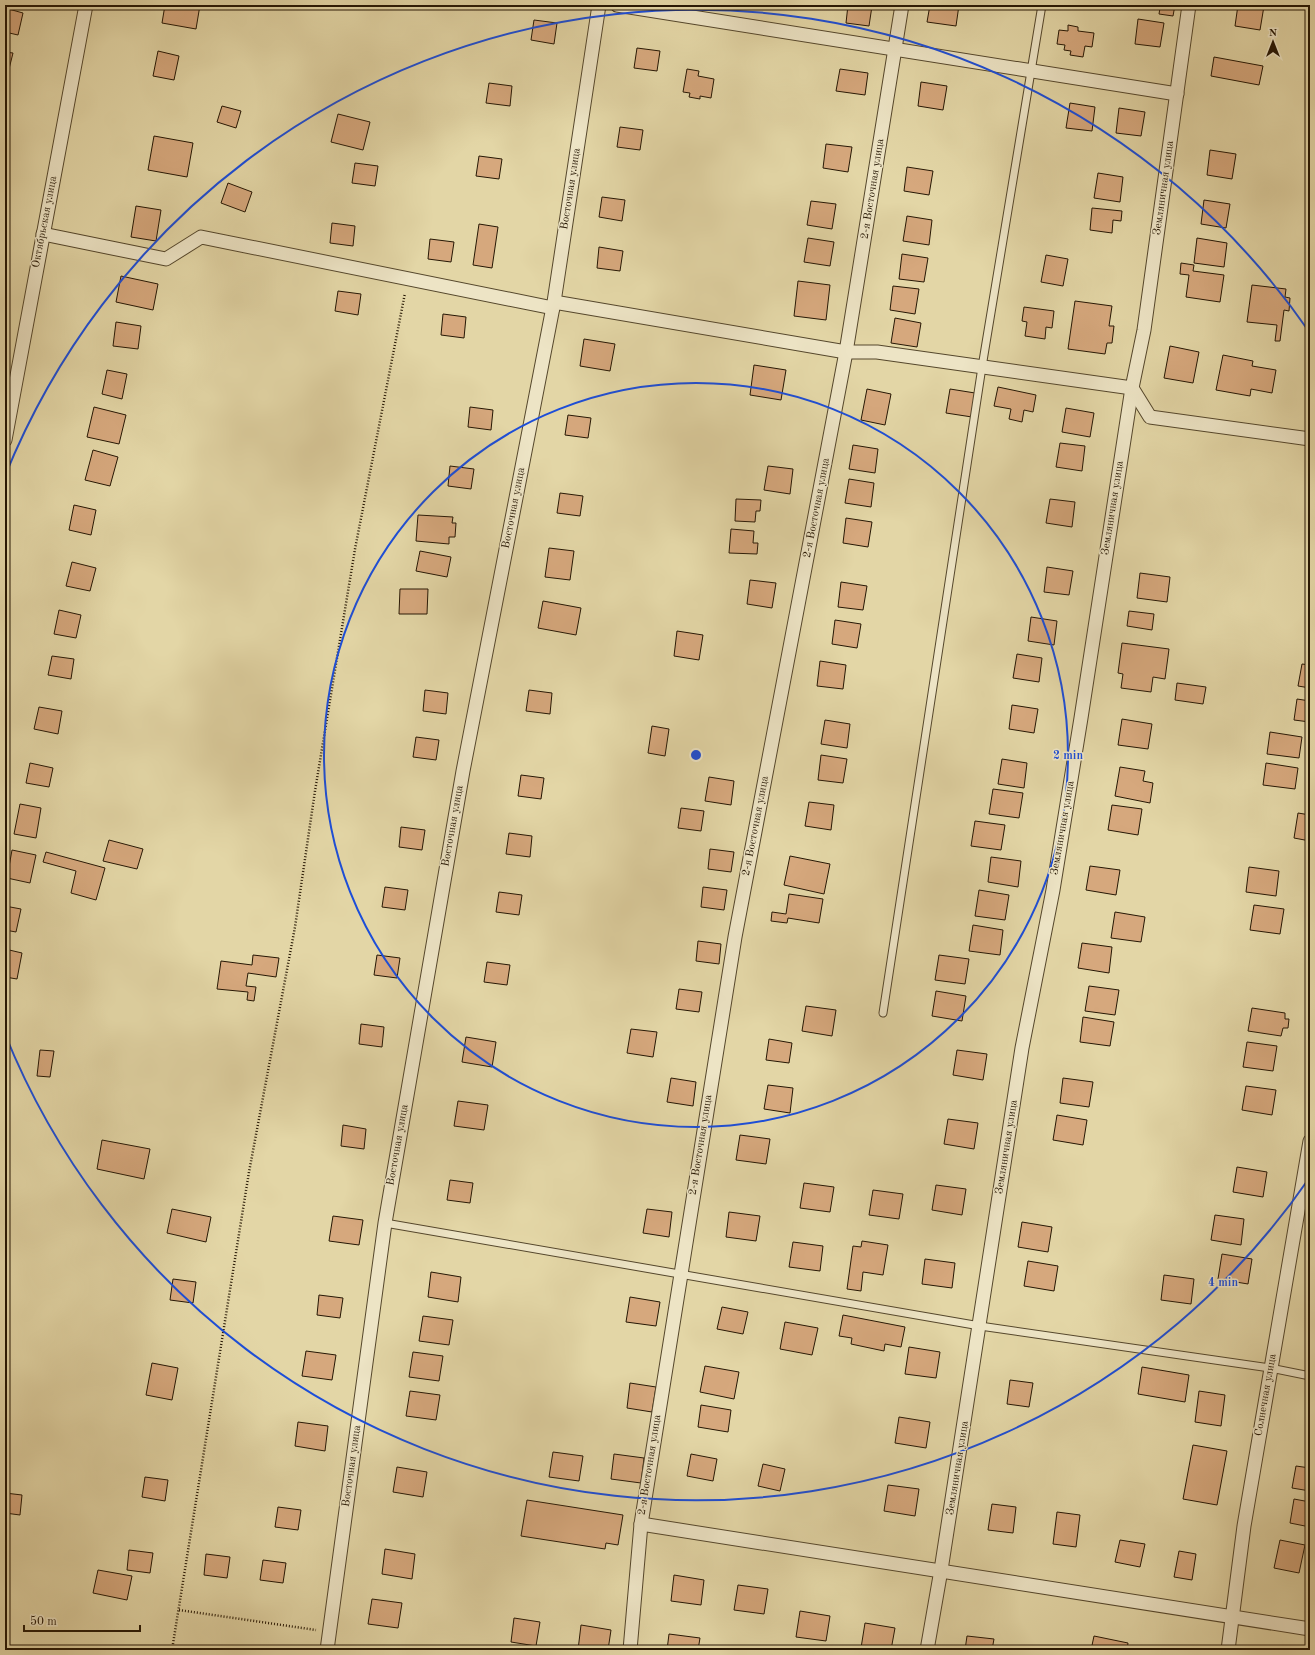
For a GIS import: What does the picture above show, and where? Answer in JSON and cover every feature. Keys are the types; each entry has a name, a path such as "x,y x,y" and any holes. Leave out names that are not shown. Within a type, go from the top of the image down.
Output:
{"street":[{"name":"Октябрьская улица","path":"5,440 86,5"},
{"name":"Восточная улица","path":"327,1650 385,1223 463,771 554,305 599,5"},
{"path":"617,5 1177,94"},
{"name":"2-я Восточная улица","path":"630,1650 641,1524 736,930 846,352 896,50 902,5"},
{"name":"Земляничная улица","path":"927,1650 980,1326 1022,1048 1053,890 1132,388 1144,330 1189,5"},
{"path":"43,234 166,259 201,237 407,279 554,305 846,352 877,352 1132,388 1150,417 1310,439"},
{"name":"Солнечная улица","path":"1228,1650 1244,1526 1310,1141"},
{"path":"641,1524 1310,1629"}],"lane":[{"path":"883,1013 982,367 1042,5"},
{"path":"385,1223 980,1326 1270,1368 1310,1376"}],"path":[{"path":"172,1650 248,1180 295,927 315,791 355,549 407,279"},
{"path":"179,1610 330,1632"}],"building":[{"path":"165,5 200,5 196,29 162,23"},
{"path":"777,5 800,5 800,9"},
{"path":"848,5 872,6 869,26 846,23"},
{"path":"930,5 959,5 956,26 927,22"},
{"path":"1142,5 1175,5 1173,16 1159,14 1160,8"},
{"path":"1238,5 1264,6 1260,30 1235,26"},
{"path":"5,8 23,13 18,35 5,32"},
{"path":"1138,19 1164,23 1160,47 1135,44"},
{"path":"534,20 557,23 554,44 531,40"},
{"path":"1068,25 1078,27 1078,31 1094,33 1092,47 1085,46 1083,57 1070,55 1071,51 1064,50 1065,45 1057,44 1059,30 1068,31"},
{"path":"637,48 660,51 657,71 634,68"},
{"path":"158,51 179,56 174,80 153,76"},
{"path":"5,52 13,53 6,81 5,81"},
{"path":"1214,57 1263,66 1259,85 1211,76"},
{"path":"687,69 699,71 698,76 714,79 711,98 700,96 700,99 689,97 690,93 683,92"},
{"path":"840,69 868,73 865,95 836,91"},
{"path":"921,82 947,86 943,110 918,106"},
{"path":"489,83 512,86 510,106 486,103"},
{"path":"1070,103 1095,107 1092,131 1066,128"},
{"path":"222,106 241,111 236,128 217,122"},
{"path":"1119,108 1145,112 1141,136 1116,133"},
{"path":"338,114 370,122 363,150 331,142"},
{"path":"620,127 643,130 640,150 617,147"},
{"path":"154,136 193,143 187,177 148,170"},
{"path":"826,144 852,147 848,172 823,168"},
{"path":"1210,150 1236,154 1232,179 1207,175"},
{"path":"479,156 502,159 499,179 476,176"},
{"path":"355,163 378,166 375,186 352,183"},
{"path":"907,167 933,171 929,195 904,191"},
{"path":"1098,173 1123,177 1120,202 1094,198"},
{"path":"228,183 252,192 245,212 221,203"},
{"path":"602,197 625,200 622,221 599,217"},
{"path":"1204,200 1230,204 1226,228 1201,224"},
{"path":"811,201 836,204 832,229 807,225"},
{"path":"136,206 161,210 156,241 131,237"},
{"path":"1092,208 1122,211 1121,221 1113,220 1112,233 1090,230"},
{"path":"907,216 932,220 929,245 903,241"},
{"path":"332,223 355,226 353,246 330,243"},
{"path":"479,224 498,227 492,268 473,265"},
{"path":"808,238 834,242 830,266 804,262"},
{"path":"1197,238 1227,243 1224,267 1194,263"},
{"path":"430,239 454,242 451,262 428,259"},
{"path":"599,247 623,251 620,271 597,268"},
{"path":"902,254 928,258 924,282 899,279"},
{"path":"1046,255 1068,259 1063,286 1041,282"},
{"path":"1181,263 1194,265 1193,271 1224,275 1220,302 1186,297 1189,275 1180,274"},
{"path":"121,276 158,284 153,310 116,302"},
{"path":"798,281 830,285 826,320 794,316"},
{"path":"1252,285 1286,289 1285,297 1290,298 1289,311 1284,310 1280,341 1275,341 1277,325 1247,322"},
{"path":"893,286 919,289 915,314 890,310"},
{"path":"338,291 361,294 358,315 335,311"},
{"path":"1075,301 1112,306 1109,326 1114,326 1112,343 1107,343 1105,354 1068,349"},
{"path":"1024,307 1054,311 1052,328 1046,327 1045,339 1025,336 1027,322 1022,321"},
{"path":"443,314 466,317 464,338 441,335"},
{"path":"895,318 921,323 917,347 891,343"},
{"path":"116,322 141,326 138,349 113,346"},
{"path":"584,339 615,344 610,371 580,366"},
{"path":"1170,346 1199,352 1193,383 1164,378"},
{"path":"1223,355 1253,361 1252,366 1276,370 1272,393 1251,389 1250,396 1216,390"},
{"path":"754,365 786,370 781,400 750,395"},
{"path":"107,370 127,374 122,399 102,394"},
{"path":"998,387 1036,395 1033,412 1024,410 1022,422 1009,419 1011,409 994,406"},
{"path":"867,389 891,394 885,425 861,420"},
{"path":"950,389 975,393 972,417 946,413"},
{"path":"94,407 126,415 119,444 87,437"},
{"path":"470,407 493,410 491,430 468,427"},
{"path":"1066,408 1094,413 1090,437 1062,432"},
{"path":"568,415 591,418 588,438 565,435"},
{"path":"1060,443 1085,446 1082,471 1056,467"},
{"path":"853,445 878,449 875,473 849,469"},
{"path":"93,450 118,457 110,486 85,480"},
{"path":"450,466 474,469 471,489 448,486"},
{"path":"768,466 793,469 790,494 764,490"},
{"path":"849,479 874,483 871,507 845,503"},
{"path":"560,493 583,496 580,516 557,513"},
{"path":"736,499 761,500 760,511 756,511 755,522 735,521"},
{"path":"1050,499 1075,502 1072,527 1046,523"},
{"path":"74,505 96,510 91,535 69,530"},
{"path":"418,515 453,517 452,523 456,523 455,537 449,537 449,544 416,541"},
{"path":"846,518 872,522 868,547 843,543"},
{"path":"731,529 754,531 753,543 758,543 757,554 729,553"},
{"path":"549,548 574,551 570,580 545,577"},
{"path":"420,551 451,557 447,577 416,571"},
{"path":"72,562 96,568 90,591 66,586"},
{"path":"1047,567 1073,571 1069,595 1044,592"},
{"path":"1140,573 1170,577 1167,602 1137,598"},
{"path":"750,580 776,583 772,608 747,604"},
{"path":"841,582 867,586 863,610 838,607"},
{"path":"400,589 428,589 427,614 399,614"},
{"path":"543,601 581,608 576,635 538,628"},
{"path":"59,610 81,615 76,638 54,634"},
{"path":"1129,611 1154,614 1152,630 1127,626"},
{"path":"1031,617 1057,621 1054,645 1028,641"},
{"path":"835,620 861,624 857,648 832,644"},
{"path":"677,631 703,635 699,660 674,656"},
{"path":"1122,643 1169,649 1165,679 1153,677 1151,692 1121,688 1123,674 1118,673"},
{"path":"1017,654 1042,658 1039,682 1013,678"},
{"path":"52,656 74,659 71,679 48,675"},
{"path":"820,661 846,665 843,689 817,686"},
{"path":"1302,664 1310,665 1310,688 1298,686"},
{"path":"1177,683 1206,687 1203,704 1175,700"},
{"path":"425,690 448,693 446,714 423,711"},
{"path":"529,690 552,693 550,714 526,711"},
{"path":"1297,699 1310,701 1310,722 1294,720"},
{"path":"1012,705 1038,709 1034,733 1009,729"},
{"path":"39,707 62,711 58,734 34,729"},
{"path":"1122,719 1152,724 1148,749 1118,745"},
{"path":"825,720 850,724 847,748 821,744"},
{"path":"652,726 669,729 665,756 648,753"},
{"path":"1270,732 1302,737 1299,758 1267,754"},
{"path":"416,737 439,740 436,760 413,757"},
{"path":"821,755 847,759 843,783 818,780"},
{"path":"1002,759 1027,763 1024,788 998,784"},
{"path":"30,763 53,768 49,787 26,783"},
{"path":"1266,763 1298,768 1295,789 1263,785"},
{"path":"1120,767 1145,771 1143,781 1153,783 1150,803 1115,796"},
{"path":"521,775 544,778 541,799 518,796"},
{"path":"709,777 734,781 731,805 705,801"},
{"path":"993,789 1023,793 1019,818 989,814"},
{"path":"809,802 834,805 831,830 805,826"},
{"path":"20,804 41,808 36,838 14,834"},
{"path":"1112,805 1142,809 1138,835 1108,830"},
{"path":"681,808 704,811 701,831 678,828"},
{"path":"1298,813 1310,815 1310,841 1294,838"},
{"path":"975,821 1005,825 1001,850 971,846"},
{"path":"401,827 425,830 422,850 399,847"},
{"path":"509,833 532,836 530,857 506,854"},
{"path":"109,840 143,849 137,869 103,861"},
{"path":"710,849 734,852 731,872 708,869"},
{"path":"12,850 36,855 30,883 7,878"},
{"path":"46,852 105,868 96,900 71,893 76,871 43,862"},
{"path":"790,856 830,864 824,894 784,885"},
{"path":"991,857 1021,861 1018,887 988,882"},
{"path":"1090,866 1120,870 1116,895 1086,890"},
{"path":"1249,867 1279,871 1276,896 1246,892"},
{"path":"385,887 408,890 405,910 382,907"},
{"path":"703,887 727,890 724,910 701,907"},
{"path":"979,890 1009,895 1005,920 975,916"},
{"path":"499,892 522,895 519,915 496,912"},
{"path":"789,894 823,899 819,923 788,918 787,923 771,921 772,912 786,914"},
{"path":"1254,905 1284,909 1280,934 1250,930"},
{"path":"5,906 21,909 16,932 5,930"},
{"path":"1115,912 1145,917 1141,942 1111,938"},
{"path":"973,925 1003,930 1000,955 969,951"},
{"path":"698,941 721,944 719,964 696,961"},
{"path":"1082,943 1112,947 1109,973 1078,968"},
{"path":"5,949 22,953 17,979 5,977"},
{"path":"253,955 279,958 276,977 248,973 246,986 256,987 254,1001 247,1000 248,992 217,989 221,961 252,965"},
{"path":"377,955 400,958 397,978 374,975"},
{"path":"939,955 969,959 965,984 935,980"},
{"path":"487,962 510,965 507,985 484,982"},
{"path":"1089,986 1119,990 1115,1015 1085,1011"},
{"path":"679,989 702,992 699,1012 676,1009"},
{"path":"936,991 966,996 962,1021 932,1016"},
{"path":"806,1006 836,1010 832,1036 802,1031"},
{"path":"1252,1008 1285,1013 1285,1019 1289,1019 1288,1028 1283,1028 1281,1036 1248,1031"},
{"path":"1083,1017 1114,1022 1110,1046 1080,1042"},
{"path":"361,1024 384,1027 382,1047 359,1044"},
{"path":"631,1029 657,1032 653,1057 627,1053"},
{"path":"466,1037 496,1042 492,1067 462,1062"},
{"path":"769,1039 792,1043 789,1063 766,1060"},
{"path":"1247,1042 1277,1046 1273,1071 1243,1067"},
{"path":"40,1050 54,1051 50,1077 37,1076"},
{"path":"957,1050 987,1054 983,1080 953,1075"},
{"path":"671,1078 696,1082 693,1106 667,1102"},
{"path":"1063,1078 1093,1082 1089,1107 1060,1103"},
{"path":"768,1085 793,1088 790,1113 764,1109"},
{"path":"1246,1086 1276,1090 1272,1115 1242,1110"},
{"path":"458,1101 488,1105 484,1130 454,1126"},
{"path":"1057,1115 1087,1120 1083,1145 1053,1140"},
{"path":"948,1119 978,1123 974,1149 944,1144"},
{"path":"343,1125 366,1129 364,1149 341,1146"},
{"path":"740,1135 770,1139 766,1164 736,1160"},
{"path":"102,1140 150,1149 144,1179 97,1169"},
{"path":"1237,1167 1267,1172 1263,1197 1233,1192"},
{"path":"450,1180 473,1183 470,1203 447,1200"},
{"path":"804,1183 834,1187 830,1212 800,1208"},
{"path":"936,1185 966,1189 962,1215 932,1210"},
{"path":"873,1190 903,1194 899,1219 869,1215"},
{"path":"172,1209 211,1217 206,1242 167,1233"},
{"path":"647,1209 672,1212 669,1237 643,1233"},
{"path":"729,1212 760,1216 756,1241 726,1237"},
{"path":"1215,1215 1244,1219 1241,1245 1211,1240"},
{"path":"333,1216 363,1220 359,1245 329,1241"},
{"path":"1022,1222 1052,1227 1048,1252 1018,1247"},
{"path":"862,1241 888,1245 883,1275 863,1272 861,1291 847,1289 853,1246 861,1247"},
{"path":"793,1242 823,1246 820,1271 789,1267"},
{"path":"1222,1254 1252,1259 1248,1284 1218,1279"},
{"path":"925,1259 955,1263 952,1288 922,1284"},
{"path":"1028,1261 1058,1266 1054,1291 1024,1286"},
{"path":"431,1272 461,1277 458,1302 428,1297"},
{"path":"1164,1275 1194,1279 1191,1304 1161,1300"},
{"path":"173,1279 196,1282 193,1303 170,1300"},
{"path":"319,1295 343,1298 340,1318 317,1315"},
{"path":"630,1297 660,1302 656,1326 626,1322"},
{"path":"722,1307 748,1312 743,1334 717,1329"},
{"path":"843,1315 905,1327 901,1347 885,1344 884,1351 851,1344 852,1338 839,1336"},
{"path":"423,1316 453,1320 449,1345 419,1341"},
{"path":"785,1322 818,1328 812,1355 780,1349"},
{"path":"909,1347 940,1352 936,1378 905,1374"},
{"path":"306,1351 336,1355 332,1380 302,1376"},
{"path":"413,1352 443,1356 439,1381 409,1377"},
{"path":"152,1363 178,1368 172,1400 146,1395"},
{"path":"705,1366 739,1372 734,1399 700,1392"},
{"path":"1142,1367 1189,1375 1185,1402 1138,1394"},
{"path":"1010,1380 1033,1383 1029,1407 1007,1404"},
{"path":"630,1383 656,1387 652,1412 627,1408"},
{"path":"410,1391 440,1395 436,1420 406,1416"},
{"path":"1199,1391 1225,1395 1221,1426 1195,1422"},
{"path":"701,1405 731,1410 728,1432 698,1427"},
{"path":"899,1417 930,1422 926,1448 895,1443"},
{"path":"298,1422 328,1426 325,1451 295,1446"},
{"path":"1193,1445 1227,1451 1217,1505 1183,1499"},
{"path":"553,1452 583,1456 579,1481 549,1477"},
{"path":"614,1454 644,1458 641,1483 611,1479"},
{"path":"691,1454 717,1459 713,1481 687,1476"},
{"path":"763,1464 785,1469 780,1491 758,1486"},
{"path":"1296,1466 1310,1468 1310,1491 1292,1488"},
{"path":"397,1467 427,1472 423,1497 393,1492"},
{"path":"145,1477 168,1480 165,1501 142,1497"},
{"path":"888,1485 919,1489 915,1516 884,1511"},
{"path":"5,1493 22,1495 20,1515 5,1513"},
{"path":"1294,1499 1310,1502 1310,1527 1290,1523"},
{"path":"527,1500 623,1515 618,1545 606,1543 605,1549 521,1536"},
{"path":"992,1504 1016,1507 1013,1533 988,1530"},
{"path":"278,1507 301,1510 298,1530 275,1527"},
{"path":"1057,1512 1080,1515 1076,1547 1053,1544"},
{"path":"1120,1540 1145,1544 1140,1567 1115,1562"},
{"path":"1280,1540 1305,1545 1299,1573 1274,1568"},
{"path":"385,1549 415,1554 412,1579 382,1574"},
{"path":"129,1550 153,1553 150,1573 127,1570"},
{"path":"1179,1551 1196,1554 1192,1580 1174,1577"},
{"path":"206,1554 230,1557 227,1578 204,1575"},
{"path":"263,1560 286,1563 283,1583 260,1580"},
{"path":"98,1570 132,1576 127,1600 93,1593"},
{"path":"674,1575 704,1580 701,1605 671,1601"},
{"path":"738,1585 768,1589 764,1614 734,1610"},
{"path":"372,1599 402,1603 398,1628 368,1624"},
{"path":"800,1611 830,1616 826,1641 796,1637"},
{"path":"514,1618 540,1622 536,1646 511,1642"},
{"path":"865,1623 895,1628 891,1650 861,1648"},
{"path":"581,1625 611,1630 608,1650 578,1650"},
{"path":"669,1634 700,1638 698,1650 667,1650"},
{"path":"967,1636 994,1639 992,1650 965,1650"},
{"path":"1094,1636 1128,1643 1127,1650 1091,1650"}]}
